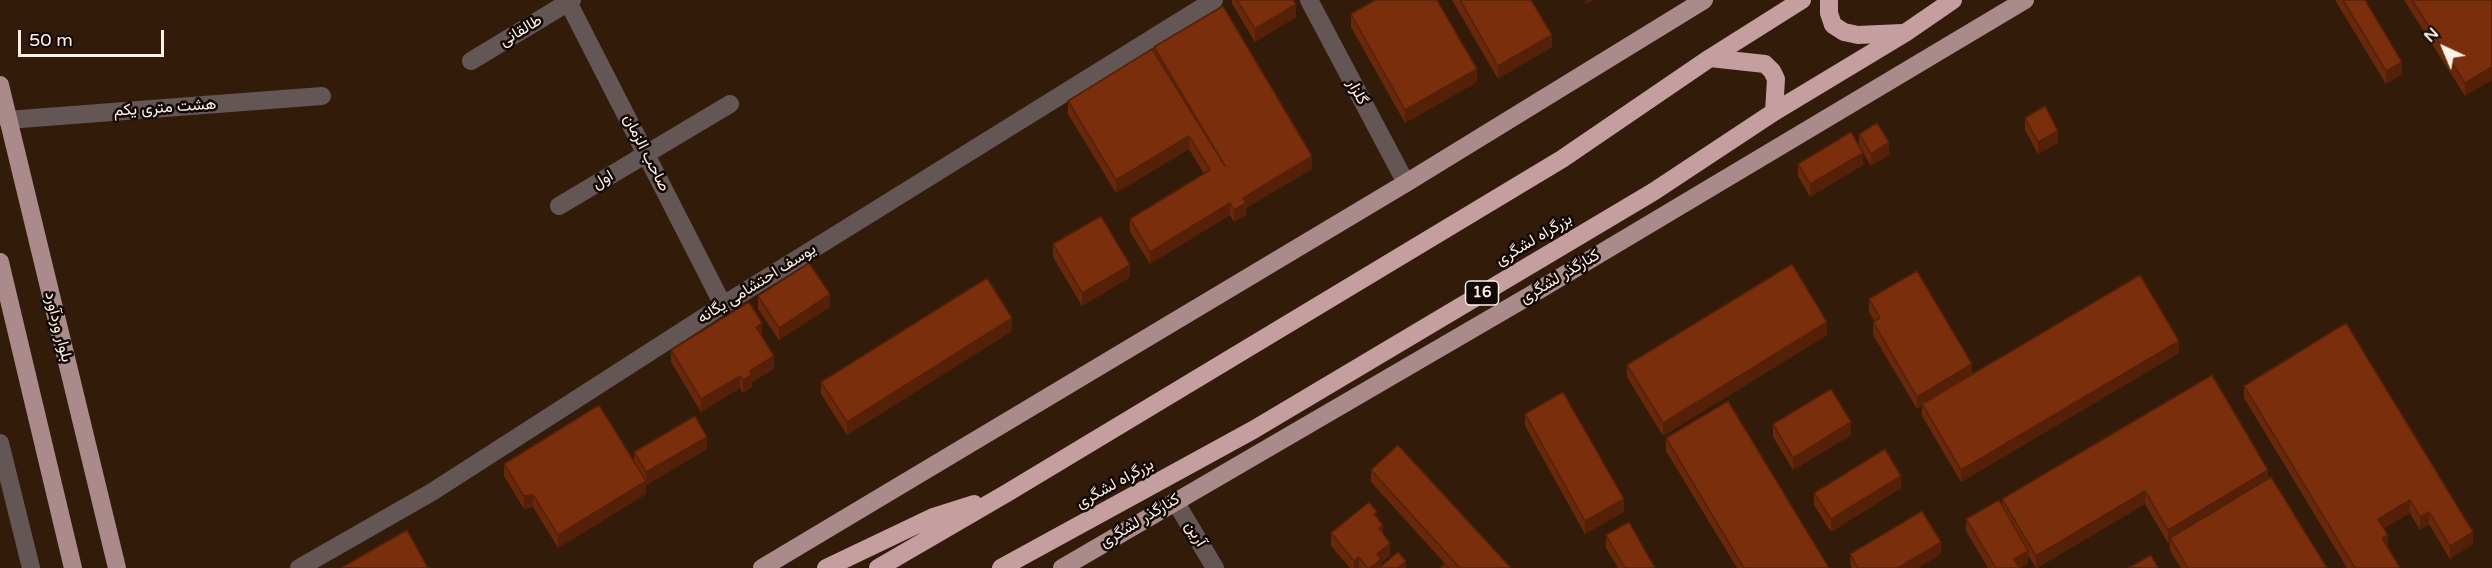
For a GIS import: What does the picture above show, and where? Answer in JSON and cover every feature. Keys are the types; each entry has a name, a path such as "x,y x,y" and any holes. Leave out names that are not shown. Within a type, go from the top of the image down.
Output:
{"highway":[{"path":"878,568 1007,493 1562,159 1710,58 1802,0"},
{"path":"1829,0 1829,13 1833,25 1844,32 1858,35 1905,33"},
{"name":"بزرگراه لشگری","path":"1001,568 1253,430 1653,192 1774,112 1905,33 1953,0"},
{"path":"1710,58 1765,64 1776,79 1774,112"},
{"path":"826,568 933,517 1007,493"}],"main road":[{"path":"762,568 1406,183 1704,0"},
{"name":"کنارگذر لشگری","path":"1062,568 1539,290 2025,0"},
{"name":"بلوار وردآورد","path":"0,85 117,568"},
{"path":"0,262 74,568"}],"street":[{"name":"یوسف احتشامی یگانه","path":"299,568 432,492 723,304 1214,0"},
{"name":"گلزار","path":"1309,0 1406,183"},
{"name":"صاحب الزمان","path":"570,1 723,304"},
{"name":"طالقانی","path":"471,61 570,1"},
{"name":"هشت متری یکم","path":"7,120 322,96"},
{"name":"اول","path":"559,206 730,104"},
{"path":"0,443 31,568"},
{"name":"آرین","path":"1175,501 1215,568"}],"building":[{"path":"1237,0 1293,0 1296,4 1255,29"},
{"path":"1375,0 1437,0 1477,69 1405,110 1351,14"},
{"path":"1460,0 1531,0 1552,35 1498,66"},
{"path":"2343,0 2365,0 2402,62 2386,71"},
{"path":"2412,0 2492,0 2492,67 2465,83"},
{"path":"1223,6 1312,156 1243,198 1246,203 1234,210 1230,203 1150,252 1130,219 1210,170 1189,136 1116,180 1068,101 1152,49 1225,166 1154,47"},
{"path":"2045,106 2058,131 2038,142 2025,118"},
{"path":"1877,123 1889,142 1871,154 1859,134"},
{"path":"1851,132 1863,153 1810,184 1798,164"},
{"path":"1101,216 1130,265 1082,293 1053,244"},
{"path":"809,263 830,294 779,328 758,296"},
{"path":"1792,264 1827,322 1663,423 1627,365"},
{"path":"1917,271 1972,364 1917,397 1873,322 1880,318 1869,299"},
{"path":"2140,275 2179,341 1961,470 1922,404"},
{"path":"987,278 1012,318 847,422 821,382"},
{"path":"749,302 762,323 756,327 774,356 750,371 752,375 743,380 740,376 701,399 671,350"},
{"path":"2346,323 2473,532 2450,546 2429,512 2420,517 2410,500 2378,519 2388,535 2382,538 2400,568 2355,568 2244,386"},
{"path":"2212,375 2268,470 2168,530 2145,491 2036,556 2002,499"},
{"path":"1831,389 1851,422 1793,458 1773,424"},
{"path":"1563,392 1624,499 1585,521 1525,414"},
{"path":"1728,401 1829,568 1744,568 1666,438"},
{"path":"599,405 646,481 558,535 533,495 524,496 504,464"},
{"path":"695,416 707,437 646,472 634,452"},
{"path":"1398,445 1511,568 1460,568 1371,470"},
{"path":"1885,449 1901,476 1831,519 1814,493"},
{"path":"2271,477 2327,568 2188,568 2170,538"},
{"path":"1999,500 2028,551 2014,559 2019,568 1996,568 1966,519"},
{"path":"1369,502 1377,512 1374,514 1383,525 1379,528 1390,543 1377,554 1381,559 1367,568 1359,557 1354,561 1331,533"},
{"path":"1922,511 1941,542 1898,568 1858,568 1850,554"},
{"path":"1629,522 1655,568 1625,568 1606,535"},
{"path":"407,530 428,568 341,568"},
{"path":"1398,552 1406,561 1398,568 1379,568"},
{"path":"2151,555 2158,568 2128,568"}]}
